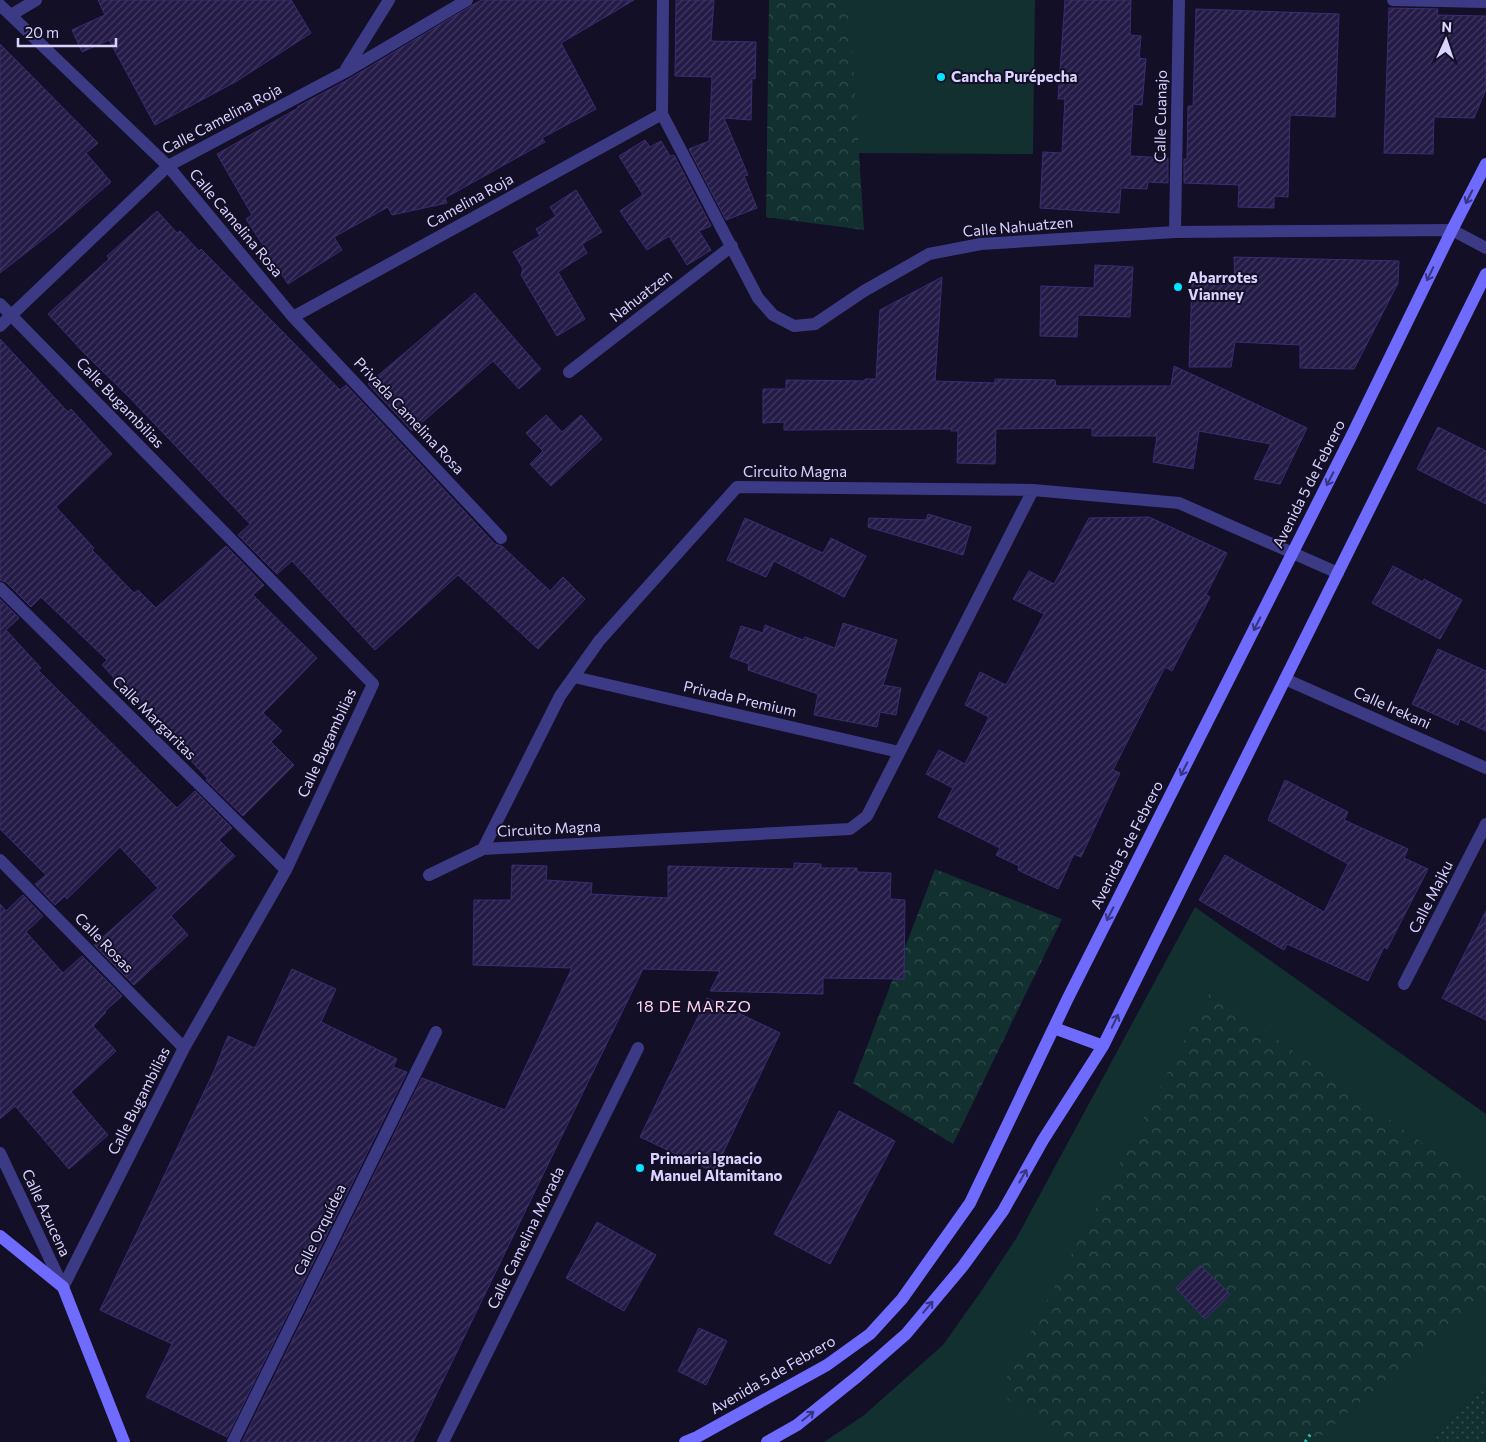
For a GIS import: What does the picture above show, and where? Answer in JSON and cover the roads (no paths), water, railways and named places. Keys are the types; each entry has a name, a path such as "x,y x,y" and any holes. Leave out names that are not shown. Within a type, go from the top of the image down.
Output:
{"street":[{"path":"11,15 36,0"},
{"path":"344,72 389,0"},
{"name":"Calle Camelina Roja","path":"0,326 168,166 344,72 467,0"},
{"path":"662,114 663,0"},
{"name":"Calle Cuanajo","path":"1175,232 1179,0"},
{"path":"1393,0 1486,2"},
{"name":"Calle Camelina Rosa","path":"0,5 168,166 294,318"},
{"name":"Calle Nahuatzen","path":"662,114 758,298 773,315 794,326 815,324 864,291 929,254 981,244 1175,232 1452,230 1486,248"},
{"name":"Camelina Roja","path":"294,318 662,114"},
{"name":"Avenida 5 de Febrero","path":"686,1442 827,1365 870,1334 902,1299 970,1203 1054,1028 1486,164"},
{"name":"Nahuatzen","path":"569,372 732,246"},
{"path":"767,1442 797,1425 906,1334 962,1266 1002,1211 1043,1140 1102,1046 1486,274"},
{"name":"Calle Bugambilias","path":"0,304 373,684 286,870 184,1048 63,1287"},
{"name":"Privada Camelina Rosa","path":"294,318 501,538"},
{"name":"Circuito Magna","path":"1033,490 868,816 850,829 483,849 560,696 599,641 737,487 1033,490 1179,503 1338,573"},
{"name":"Calle Margaritas","path":"0,588 286,870"},
{"name":"Privada Premium","path":"574,677 899,752"},
{"name":"Calle Irekani","path":"1285,679 1486,768"},
{"name":"Calle Majku","path":"1404,984 1486,824"},
{"path":"429,875 483,849"},
{"name":"Calle Rosas","path":"0,860 184,1048"},
{"path":"1054,1028 1102,1046"},
{"name":"Calle Orquídea","path":"233,1442 436,1032"},
{"name":"Calle Camelina Morada","path":"443,1442 638,1048"},
{"name":"Calle Azucena","path":"0,1153 63,1287"},
{"path":"0,1236 63,1287 124,1442"}],"place":[{"name":"Cancha Purépecha","path":"941,77"},
{"name":"Abarrotes Vianney","path":"1178,287"},
{"name":"Primaria Ignacio Manuel Altamitano","path":"640,1168"}],"district":[{"name":"18 DE MARZO","path":"694,1006"}]}
